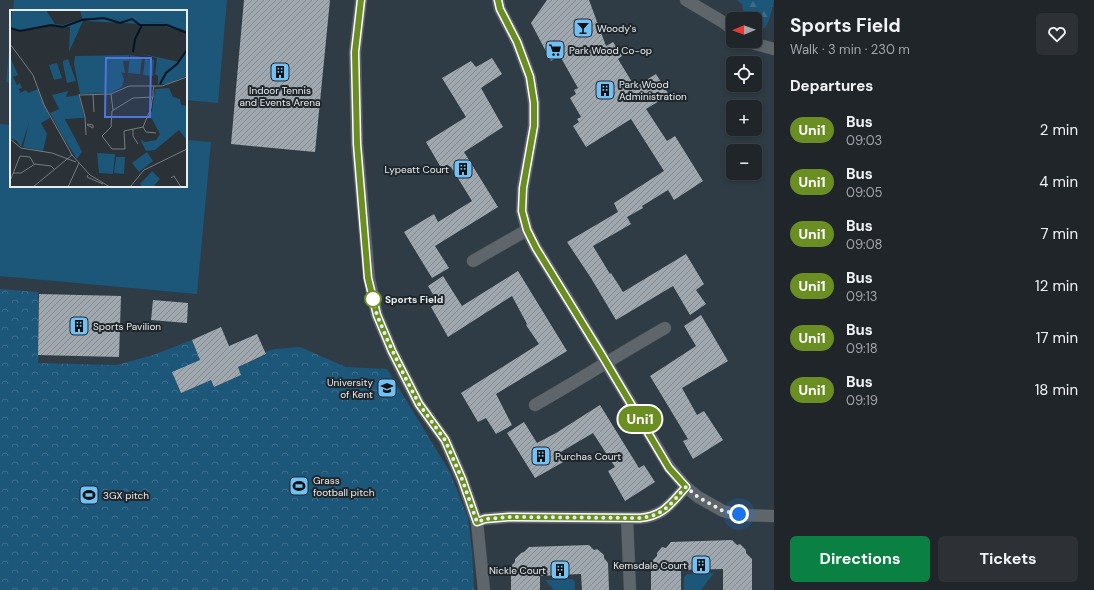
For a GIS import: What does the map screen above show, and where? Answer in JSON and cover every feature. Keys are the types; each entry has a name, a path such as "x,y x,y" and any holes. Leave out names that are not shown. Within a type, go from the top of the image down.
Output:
{"street":[{"path":"361,0 355,52 357,144 368,278 377,315 392,351 419,404 445,440 462,479 477,522 484,590"},
{"path":"498,0 500,9 517,42 530,77 534,103 534,126 523,188 522,211 527,230 536,248 607,363 669,468 686,487 698,497 723,511 739,514 774,516"},
{"path":"686,0 726,24"},
{"path":"762,46 774,49"},
{"path":"473,261 527,230"},
{"path":"535,406 621,353 665,328"},
{"path":"477,522 485,519 509,517 640,518 655,515 669,506 686,487"},
{"path":"627,518 630,590"}],"shaded area":[{"name":"University of Kent","path":"0,0 774,0 774,590 0,590"}],"green space":[{"path":"14,0 227,0 218,103 187,100 187,10 13,10"},
{"path":"737,0 774,0 766,27 762,29 762,12 744,12 742,4"},
{"path":"10,40 10,83 6,82"},
{"path":"0,124 10,125 10,187 187,187 187,140 211,142 197,294 0,276"},
{"path":"0,289 38,292 38,363 117,365 153,355 192,340 200,360 214,387 241,375 238,367 266,355 265,352 275,349 300,347 346,367 387,369 450,472 468,518 472,551 474,590 0,590"},
{"path":"714,573 701,590 684,590 684,577 687,574"},
{"path":"572,579 575,582 575,590 554,590 545,580"}],"building":[{"name":"Indoor Tennis and Events Arena","path":"244,0 330,0 315,152 231,144"},
{"path":"547,0 589,0 606,46 613,42 622,56 618,59 635,87 656,74 669,95 646,109 667,141 675,136 703,181 674,200 668,190 642,206 643,208 627,217 631,224 593,246 623,292 686,254 704,284 696,290 706,304 690,315 673,286 616,320 567,242 618,212 614,203 664,171 631,119 586,147 573,126 579,122 577,119 581,117 570,98 576,94 574,90 578,88 560,56 551,61 531,23"},
{"name":"Lypeatt Court","path":"492,58 502,74 481,88 503,127 464,152 498,207 435,246 449,268 432,278 404,232 434,214 438,222 472,201 451,167 443,171 426,142 466,117 442,78 471,61 476,67"},
{"path":"518,271 567,351 496,394 512,425 496,434 486,418 478,422 461,393 539,344 526,325 527,324 512,296 448,337 431,307 438,303 428,286 443,276 462,306"},
{"name":"Sports Pavilion","path":"39,294 121,296 119,357 38,355"},
{"path":"153,300 188,303 187,323 151,320"},
{"path":"701,315 728,361 682,388 697,415 704,411 723,440 693,459 683,441 688,439 650,376 696,346 684,326"},
{"path":"221,327 229,346 257,334 266,354 238,367 241,375 214,387 211,380 181,393 172,372 200,360 192,340"},
{"name":"Purchas Court","path":"600,405 639,468 644,465 655,482 625,501 608,471 615,467 593,433 559,453 565,461 535,478 507,433 524,422 537,443 556,433"},
{"name":"Kemsdale Court","path":"732,540 737,545 740,544 752,559 752,590 723,590 723,569 681,570 681,590 651,590 651,562 657,556 657,553 662,547 666,548 671,542"},
{"name":"Nickle Court","path":"589,545 594,550 597,549 604,555 604,558 608,563 609,590 582,590 581,574 540,576 540,590 511,590 511,566 515,562 515,559 529,547"}],"bus line":[{"name":"Uni1","path":"361,0 355,52 357,144 368,278 377,315 392,351 419,404 445,440 462,479 477,522 485,519 509,517 647,518 661,512 669,506 686,487 669,468 536,248 527,230 522,211 523,188 534,126 534,103 530,77 517,42 500,9 498,0"}],"place":[{"name":"Woody's","path":"583,28"},
{"name":"Park Wood Co-op","path":"555,50"},
{"name":"Indoor Tennis and Events Arena","path":"280,72"},
{"name":"Park Wood Administration","path":"605,90"},
{"name":"Lypeatt Court","path":"463,169"},
{"name":"Sports Field","path":"373,299"},
{"name":"Sports Pavilion","path":"79,326"},
{"name":"University of Kent","path":"387,388"},
{"name":"Purchas Court","path":"541,456"},
{"name":"Grass football pitch","path":"299,486"},
{"name":"3GX pitch","path":"89,495"},
{"name":"Kemsdale Court","path":"701,565"},
{"name":"Nickle Court","path":"560,570"}],"route":[{"path":"373,299 377,315 392,351 411,390 419,404 445,440 462,479 477,522 485,519 509,517 647,518 661,512 669,506 686,487 698,497 723,511 739,514"}]}
